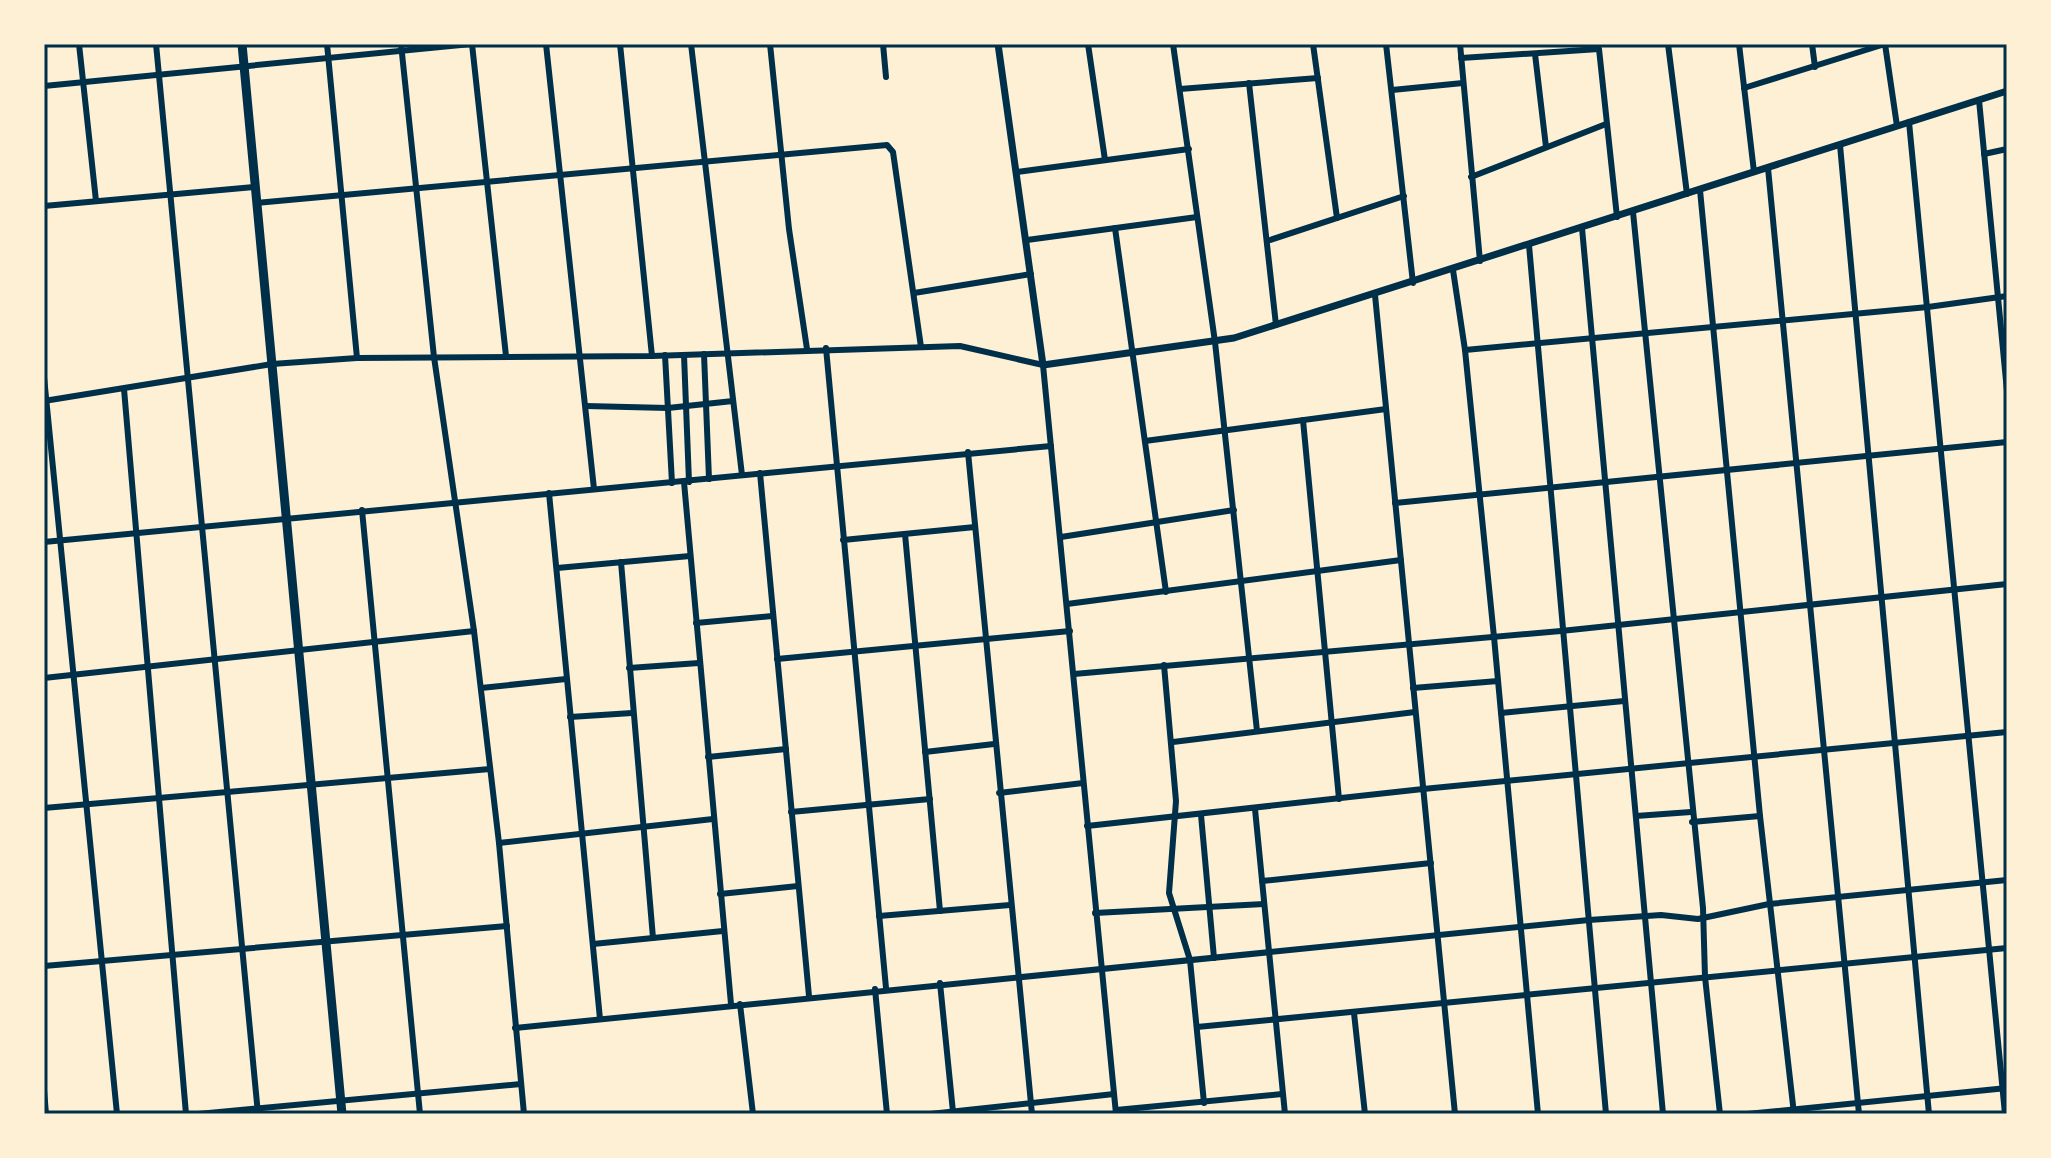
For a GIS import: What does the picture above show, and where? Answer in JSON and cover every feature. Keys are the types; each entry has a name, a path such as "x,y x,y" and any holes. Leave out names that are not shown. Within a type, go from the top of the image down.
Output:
{"main road":[{"path":"242,44 342,1114"}],"street":[{"path":"79,44 96,201"},
{"path":"156,44 258,1112"},
{"path":"327,44 357,358"},
{"path":"44,86 401,47 471,44 506,356"},
{"path":"546,44 594,489"},
{"path":"620,44 652,356"},
{"path":"691,44 742,475"},
{"path":"770,44 807,349"},
{"path":"883,44 886,77"},
{"path":"998,44 1043,365 1116,1112 1282,1094"},
{"path":"1088,44 1105,160"},
{"path":"1173,44 1215,342 1257,731"},
{"path":"1313,44 1337,218"},
{"path":"1386,44 1413,283"},
{"path":"1460,44 1480,261"},
{"path":"1668,44 1687,194"},
{"path":"1739,44 1754,172"},
{"path":"1812,44 1815,67"},
{"path":"1744,88 1885,44 1897,126"},
{"path":"1461,58 1535,54 1598,46 1617,217"},
{"path":"401,47 434,357 474,631 499,843 524,1114"},
{"path":"1535,54 1546,147"},
{"path":"1180,89 1318,78"},
{"path":"1249,83 1276,326"},
{"path":"1392,90 1463,83"},
{"path":"46,401 272,364 357,358 652,356 921,347 982,349 1043,365 1215,342 1413,283 2007,91"},
{"path":"1979,100 2007,391"},
{"path":"1909,122 2005,1088 2005,1114"},
{"path":"1471,177 1606,124"},
{"path":"255,203 882,144 891,147 921,347"},
{"path":"1840,145 1853,313 1929,1114"},
{"path":"1017,172 1189,149"},
{"path":"1984,154 2007,149"},
{"path":"1768,168 1841,895 1859,1114"},
{"path":"44,206 254,187"},
{"path":"1700,190 1760,816 1794,1111"},
{"path":"1267,241 1404,196"},
{"path":"1633,212 1661,474 1720,1114"},
{"path":"1027,240 1197,217"},
{"path":"1115,228 1166,592"},
{"path":"1582,228 1663,1114"},
{"path":"1529,245 1535,342 1606,1114"},
{"path":"1453,270 1465,350 1494,637 1538,1114"},
{"path":"914,293 1031,274"},
{"path":"1375,295 1455,1114"},
{"path":"1465,350 1928,307 2007,296"},
{"path":"826,348 886,988"},
{"path":"704,354 709,479"},
{"path":"665,355 672,483"},
{"path":"684,355 690,556 731,1004"},
{"path":"44,377 117,1114"},
{"path":"124,389 186,1114"},
{"path":"586,406 668,408 733,401"},
{"path":"1145,441 1386,409"},
{"path":"1303,420 1339,799"},
{"path":"1395,503 1661,474 2007,442"},
{"path":"44,542 687,482 836,464 1051,446"},
{"path":"968,452 1032,1114"},
{"path":"760,473 809,996"},
{"path":"549,493 600,1019"},
{"path":"362,510 385,777 420,1114"},
{"path":"1061,537 1234,510"},
{"path":"843,540 975,527"},
{"path":"905,534 940,911"},
{"path":"557,568 690,556"},
{"path":"1067,604 1401,560"},
{"path":"621,562 653,938"},
{"path":"1074,674 1561,631 2007,584"},
{"path":"696,623 772,616"},
{"path":"44,678 474,631"},
{"path":"777,659 1070,631"},
{"path":"629,668 699,663"},
{"path":"1164,665 1173,742 1177,817 1168,878 1173,909 1190,960 1204,1103"},
{"path":"481,688 566,679"},
{"path":"1413,688 1498,681"},
{"path":"1501,713 1624,701"},
{"path":"1173,742 1415,712"},
{"path":"570,717 632,713"},
{"path":"1087,826 1423,789 2007,732"},
{"path":"925,752 994,744"},
{"path":"708,757 786,749"},
{"path":"44,808 490,769"},
{"path":"999,793 1083,783"},
{"path":"791,812 930,799"},
{"path":"1255,809 1285,1114"},
{"path":"1636,816 1691,812"},
{"path":"1201,815 1214,958"},
{"path":"1692,822 1760,816"},
{"path":"499,843 713,819"},
{"path":"1262,881 1431,863"},
{"path":"515,1028 875,989 1589,920 1644,916 1703,919 1769,904 2007,880"},
{"path":"720,894 798,886"},
{"path":"1095,913 1264,904"},
{"path":"879,916 1010,905"},
{"path":"44,966 507,926"},
{"path":"593,944 723,931"},
{"path":"1197,1027 2007,948"},
{"path":"940,983 953,1112"},
{"path":"875,989 887,1114"},
{"path":"740,1004 753,1114"},
{"path":"1354,1013 1365,1114"},
{"path":"198,1114 258,1112 341,1098 521,1084"},
{"path":"1747,1114 2005,1088"},
{"path":"44,1090 46,1114"},
{"path":"930,1114 1114,1094"}]}
